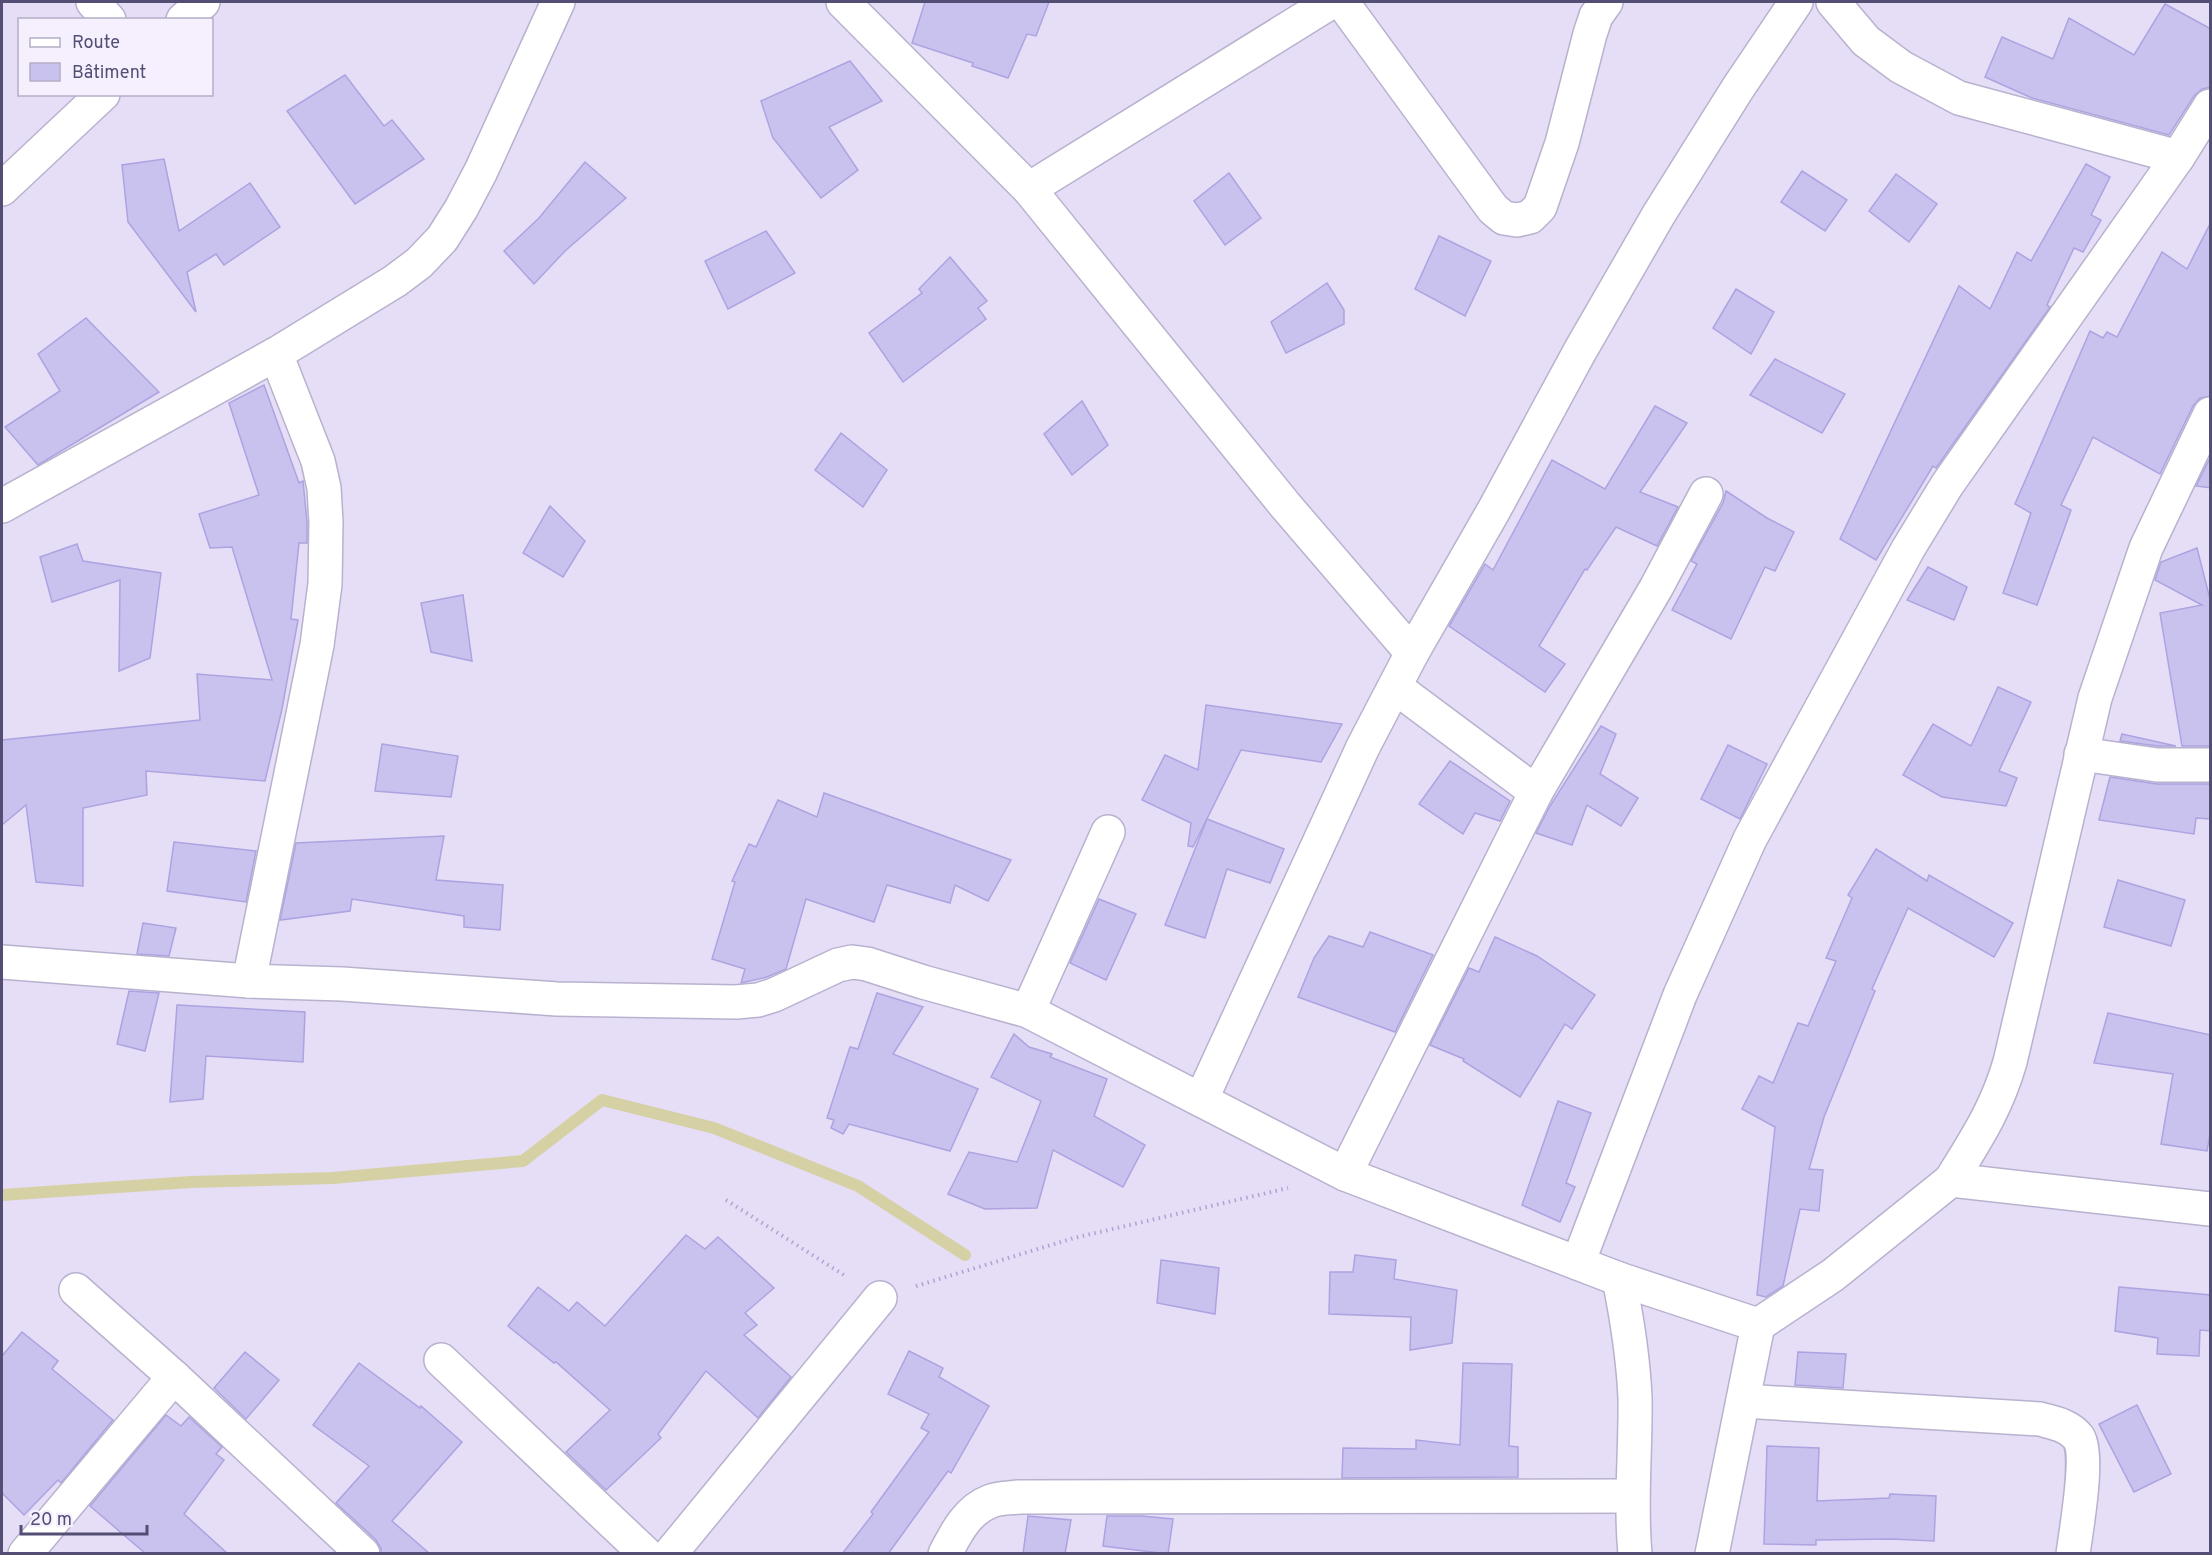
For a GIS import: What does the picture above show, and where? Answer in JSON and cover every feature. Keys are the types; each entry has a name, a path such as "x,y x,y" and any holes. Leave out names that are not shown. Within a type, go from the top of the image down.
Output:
{"street":[{"path":"93,2 106,18"},
{"path":"185,18 203,2"},
{"path":"2,506 276,354 395,281 419,263 442,239 462,209 558,2"},
{"path":"843,2 1029,189 1285,505 1412,653"},
{"path":"1029,189 1331,2"},
{"path":"1342,2 1493,209 1504,218 1517,220 1530,217 1540,207 1562,143 1590,34 1596,16 1606,2"},
{"path":"1201,1100 1363,747 1412,653 1659,214 1738,88 1796,2"},
{"path":"1833,2 1866,41 1901,67 1959,98 2178,157"},
{"path":"2,189 101,96"},
{"path":"1578,1263 1680,994 1756,828 1908,549 1947,485 2178,157 2211,106"},
{"path":"249,981 317,645 325,585 324,489 318,461 276,354"},
{"path":"1712,1554 1758,1325 1833,1275 1951,1180 1990,1118 2004,1082 2095,698 2146,548 2211,414"},
{"path":"1345,1174 1536,792 1656,588 1706,494"},
{"path":"1395,687 1536,792"},
{"path":"2081,754 2146,764 2211,765"},
{"path":"1028,1011 1108,832"},
{"path":"2,962 249,981 342,984 556,999 741,1002 774,995 838,964 852,962 867,964 922,982 1028,1011 1345,1174 1619,1279 1758,1325"},
{"path":"1951,1180 2211,1209"},
{"path":"1619,1279 1631,1343 1635,1399 1631,1496 1635,1554"},
{"path":"75,1290 174,1377 363,1554"},
{"path":"670,1554 880,1298"},
{"path":"441,1360 646,1554"},
{"path":"25,1554 174,1377"},
{"path":"1743,1401 2040,1419 2063,1425 2079,1438 2084,1461 2073,1554"},
{"path":"945,1554 957,1529 972,1513 991,1501 1019,1497 1631,1496"}],"path":[{"path":"726,1200 880,1298 996,1260 1074,1238 1345,1174"}],"shaded area":[{"path":"2,2 2210,2 2210,1553 2,1553"}],"building":[{"path":"925,2 1049,2 1036,36 1027,34 1008,78 972,66 973,63 912,43"},
{"path":"2165,4 2211,29 2211,87 2202,89 2194,96 2169,135 2032,98 1985,77 2002,37 2053,59 2069,18 2134,55"},
{"path":"850,61 882,101 829,127 858,170 821,198 773,138 761,101"},
{"path":"345,75 384,126 392,120 424,159 355,204 287,111"},
{"path":"164,159 179,231 250,183 280,227 224,265 216,254 187,272 196,312 128,222 122,165"},
{"path":"585,162 626,198 565,251 534,284 504,251 539,218"},
{"path":"2086,164 2110,177 2091,215 2101,220 2083,252 2074,248 2047,305 2050,307 1936,468 1933,466 1876,560 1840,539 1959,286 1990,309 2017,252 2031,261"},
{"path":"1802,171 1847,200 1825,231 1781,202"},
{"path":"1229,173 1261,218 1225,245 1194,201"},
{"path":"1896,174 1937,204 1909,242 1869,211"},
{"path":"2211,222 2211,396 2200,398 2193,406 2160,474 2093,437 2061,505 2071,510 2037,605 2003,593 2031,513 2015,504 2090,331 2103,338 2107,332 2117,337 2162,252 2187,269"},
{"path":"766,231 795,273 728,309 705,261"},
{"path":"1439,236 1491,261 1465,316 1415,289"},
{"path":"950,257 987,301 978,308 986,319 903,382 869,333 922,293 919,289"},
{"path":"1327,283 1344,310 1344,324 1286,353 1271,322"},
{"path":"1736,289 1774,312 1751,354 1713,328"},
{"path":"86,318 159,392 38,465 5,427 60,391 38,354"},
{"path":"1775,359 1845,394 1822,433 1750,395"},
{"path":"264,385 299,483 303,481 307,522 307,543 299,543 291,619 298,620 282,709 265,781 146,771 147,795 83,808 83,886 36,882 26,805 2,825 2,740 200,720 197,674 272,680 232,547 210,548 199,514 259,495 229,403"},
{"path":"1082,401 1108,445 1072,475 1044,434"},
{"path":"1655,406 1687,423 1640,492 1678,507 1657,546 1616,527 1587,570 1585,569 1539,646 1565,664 1545,692 1449,626 1485,564 1493,570 1552,460 1605,489"},
{"path":"841,433 887,470 863,507 815,470"},
{"path":"2211,456 2211,488 2196,486"},
{"path":"1726,491 1767,518 1794,532 1775,571 1765,567 1731,639 1672,610 1697,564 1691,561 1723,503"},
{"path":"550,506 585,541 563,577 523,553"},
{"path":"77,544 83,561 161,573 150,658 119,671 120,580 52,602 40,557"},
{"path":"2197,548 2211,603 2211,746 2182,746 2160,613 2202,605 2155,580 2161,562"},
{"path":"1928,567 1967,587 1954,620 1907,600"},
{"path":"463,595 472,661 431,652 421,603"},
{"path":"1998,687 2031,702 1999,771 2017,778 2006,806 1942,797 1903,775 1933,724 1971,746"},
{"path":"1206,705 1342,724 1321,762 1241,750 1193,847 1188,846 1191,823 1142,800 1165,755 1198,770"},
{"path":"1601,726 1616,734 1600,774 1638,798 1621,826 1587,805 1572,845 1536,833 1550,806"},
{"path":"2122,734 2176,746 2120,741"},
{"path":"382,744 458,756 451,797 375,791"},
{"path":"1728,745 1767,764 1740,819 1701,799"},
{"path":"1450,761 1510,801 1500,821 1475,813 1463,834 1419,804"},
{"path":"2110,777 2157,784 2211,784 2211,819 2196,818 2194,834 2099,820"},
{"path":"824,793 1011,860 988,901 955,885 950,903 887,885 874,922 806,899 786,969 767,977 741,983 745,969 712,959 735,882 732,881 749,844 756,847 778,800 817,817"},
{"path":"1207,819 1284,849 1270,883 1227,869 1205,938 1165,925"},
{"path":"444,836 436,880 503,885 500,930 464,927 464,916 352,899 350,911 280,920 296,843"},
{"path":"174,842 256,851 246,902 167,891"},
{"path":"1876,849 1927,881 1929,875 2013,923 1994,957 1908,908 1872,989 1875,991 1824,1117 1809,1169 1823,1170 1819,1211 1800,1209 1783,1286 1766,1297 1757,1295 1775,1127 1742,1109 1759,1076 1773,1083 1798,1023 1808,1026 1836,961 1826,958 1852,898 1848,895"},
{"path":"2118,880 2185,900 2171,946 2104,927"},
{"path":"1099,899 1136,914 1106,980 1070,963"},
{"path":"143,923 176,928 169,956 137,954"},
{"path":"1370,932 1433,955 1395,1032 1298,997 1314,958 1329,936 1363,947"},
{"path":"1495,937 1537,956 1595,995 1572,1029 1565,1024 1520,1097 1463,1061 1464,1059 1430,1045 1469,968 1479,972"},
{"path":"129,991 159,993 145,1051 117,1044"},
{"path":"877,993 923,1007 893,1054 978,1089 950,1151 849,1124 843,1134 831,1128 834,1120 827,1118 850,1047 858,1049"},
{"path":"177,1005 305,1012 303,1062 206,1056 203,1099 170,1102"},
{"path":"2108,1013 2211,1035 2211,1129 2207,1151 2161,1144 2173,1074 2094,1063"},
{"path":"1014,1034 1029,1047 1052,1054 1050,1057 1107,1079 1094,1116 1145,1145 1123,1187 1053,1150 1037,1208 985,1209 948,1194 969,1152 1017,1162 1041,1101 991,1077"},
{"path":"1558,1101 1591,1113 1566,1183 1575,1187 1560,1222 1522,1205"},
{"path":"686,1235 705,1249 718,1237 774,1288 745,1313 757,1325 744,1335 791,1377 758,1418 706,1371 658,1434 661,1438 606,1490 566,1452 610,1410 556,1362 554,1363 508,1326 538,1287 569,1311 577,1302 605,1326"},
{"path":"1355,1255 1396,1260 1394,1279 1457,1290 1452,1343 1410,1350 1411,1317 1329,1314 1330,1272 1353,1272"},
{"path":"1161,1260 1219,1268 1215,1314 1157,1303"},
{"path":"2119,1287 2211,1295 2211,1331 2200,1330 2199,1356 2157,1354 2158,1338 2115,1331"},
{"path":"22,1332 58,1361 52,1369 113,1420 61,1483 58,1480 24,1515 2,1493 2,1356"},
{"path":"909,1351 943,1368 939,1377 989,1406 951,1473 948,1471 888,1554 842,1554 873,1514 871,1512 929,1432 921,1428 929,1414 888,1394"},
{"path":"245,1352 279,1380 246,1419 214,1388"},
{"path":"1798,1352 1846,1354 1843,1388 1795,1385"},
{"path":"359,1363 420,1408 421,1406 462,1442 392,1521 430,1554 381,1554 381,1548 376,1540 336,1503 369,1466 313,1425"},
{"path":"1463,1363 1512,1364 1509,1446 1518,1447 1518,1477 1342,1478 1343,1448 1416,1449 1416,1440 1460,1445"},
{"path":"2137,1405 2171,1474 2134,1492 2099,1424"},
{"path":"166,1415 181,1426 189,1417 222,1447 216,1454 224,1460 184,1514 228,1554 146,1554 90,1506"},
{"path":"1767,1446 1819,1448 1817,1501 1889,1498 1890,1494 1936,1496 1934,1541 1816,1540 1816,1545 1764,1544"},
{"path":"1028,1516 1071,1520 1065,1554 1023,1554"},
{"path":"1107,1516 1173,1519 1168,1554 1103,1546"}],"waterway":[{"path":"2,1195 191,1182 333,1178 523,1161 602,1100 714,1128 858,1186 965,1255"}]}
